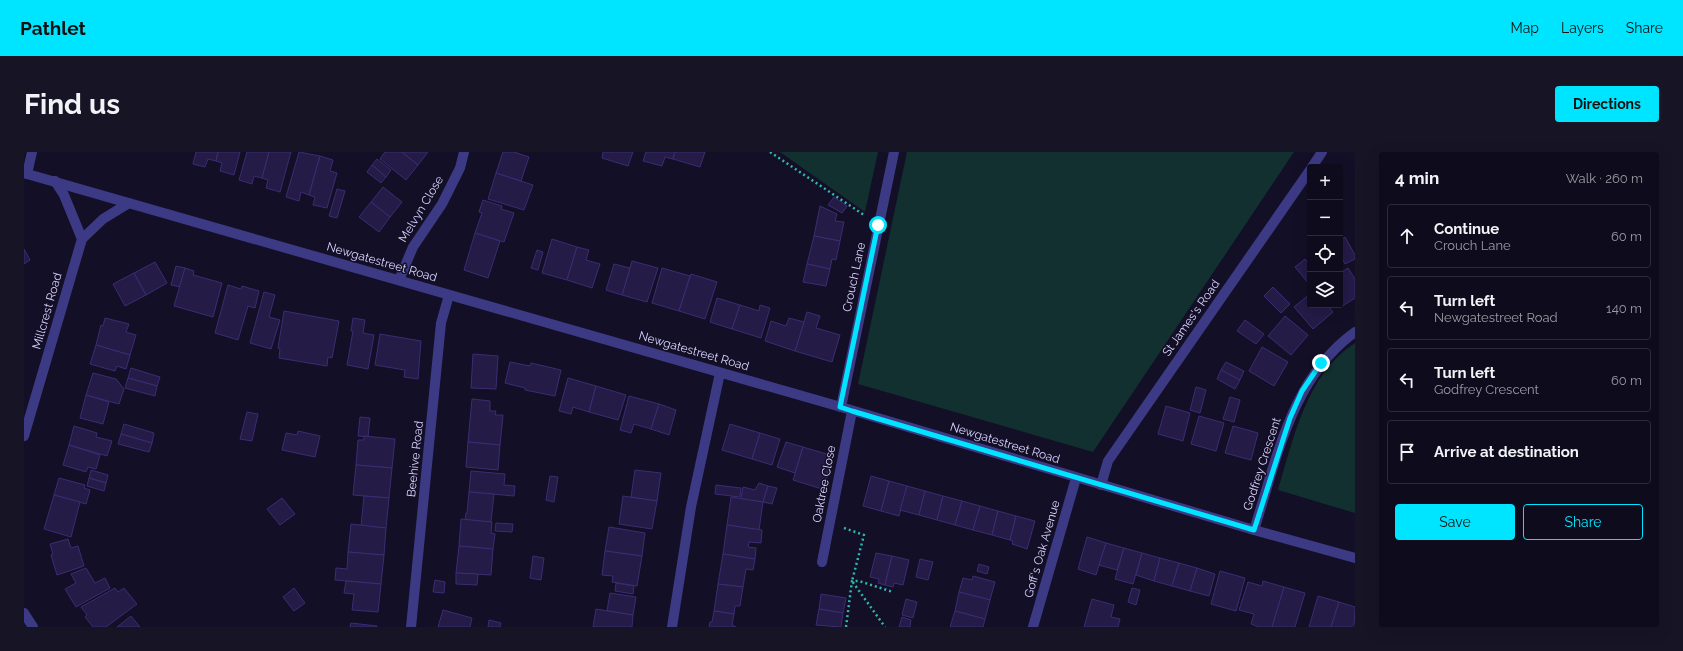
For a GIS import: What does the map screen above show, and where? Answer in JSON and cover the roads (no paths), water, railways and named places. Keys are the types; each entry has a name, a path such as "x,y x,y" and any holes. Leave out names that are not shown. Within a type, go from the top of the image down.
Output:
{"street":[{"path":"26,173 32,152"},
{"name":"Melvyn Close","path":"399,280 413,247 442,204 460,168 464,152"},
{"name":"Crouch Lane","path":"840,407 894,152"},
{"path":"1314,164 1322,152"},
{"name":"Newgatestreet Road","path":"26,173 840,407 1076,478 1355,558"},
{"name":"St James's Road","path":"1102,485 1108,461 1307,174"},
{"path":"55,181 72,211 82,239"},
{"name":"Millcrest Road","path":"24,436 82,239 103,219 129,203"},
{"name":"Beehive Road","path":"411,627 441,323 449,295"},
{"name":"Godfrey Crescent","path":"1254,530 1290,418 1302,391 1321,363 1343,341 1355,332"},
{"path":"672,627 691,507 720,373"},
{"name":"Oaktree Close","path":"822,562 852,411"},
{"name":"Goff's Oak Avenue","path":"1033,627 1076,478"},
{"path":"24,613 33,627"}]}
